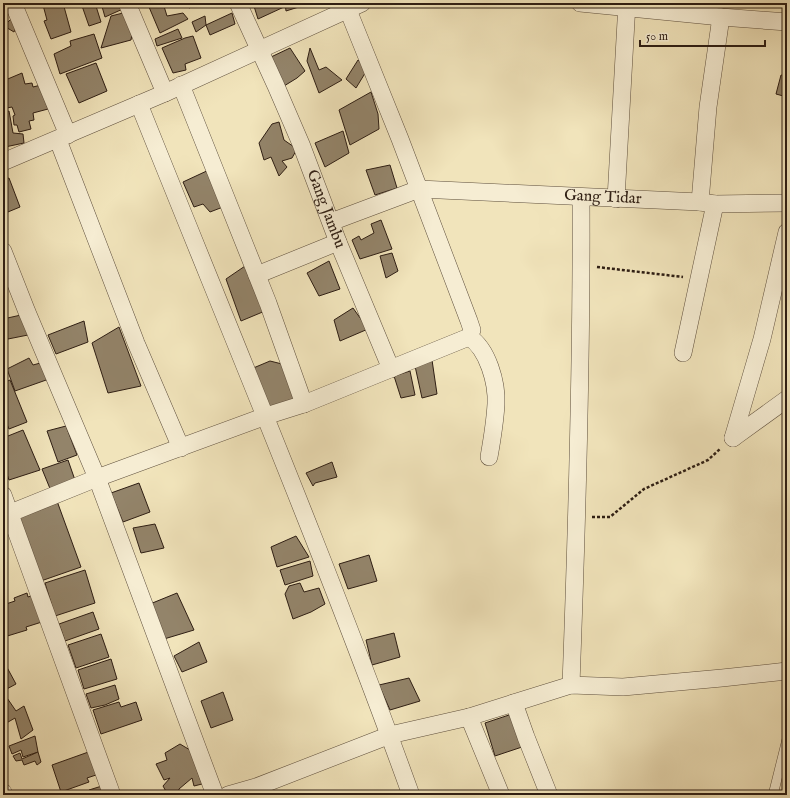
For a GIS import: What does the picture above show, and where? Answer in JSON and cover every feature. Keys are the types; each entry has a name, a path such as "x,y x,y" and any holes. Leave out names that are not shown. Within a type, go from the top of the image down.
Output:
{"street":[{"path":"127,3 165,93"},
{"name":"Gang Jambu","path":"238,3 294,130 338,242 391,369"},
{"path":"580,3 627,6 721,17 787,22"},
{"path":"13,6 63,137 136,343 181,448"},
{"path":"3,162 165,93 355,6 419,189 472,330 469,337 304,404 266,416 97,478 7,514"},
{"path":"616,198 627,6"},
{"path":"684,353 700,280 708,203 708,107 721,17"},
{"path":"181,85 257,274 304,404"},
{"path":"139,104 266,416 390,735 411,795"},
{"path":"331,222 419,189"},
{"name":"Gang Tidar","path":"419,189 708,203 787,203"},
{"path":"571,685 577,517 581,197"},
{"path":"733,438 762,339 787,232"},
{"path":"257,274 338,242"},
{"path":"3,251 26,312 97,478 215,795"},
{"path":"469,337 476,341 486,357 490,368 496,403 490,457"},
{"path":"733,438 787,398"},
{"path":"3,494 7,514 112,795"},
{"path":"228,795 258,791 390,735 469,717 571,685 623,687 787,671"},
{"path":"514,703 549,795"},
{"path":"469,717 500,795"}],"lane":[{"path":"773,795 787,739"}],"path":[{"path":"581,265 636,272 651,272 700,280"},
{"path":"577,517 610,516 644,489 708,460 733,438"}],"building":[{"path":"48,3 63,3 71,32 51,39 44,21 47,20 43,5"},
{"path":"81,3 95,3 101,22 89,26"},
{"path":"101,3 123,3 125,8 105,17"},
{"path":"156,3 163,3 167,16 183,13 188,19 160,33 149,7"},
{"path":"187,3 201,3 189,8"},
{"path":"253,3 283,3 284,7 258,19"},
{"path":"285,3 305,3 305,5 286,11"},
{"path":"123,13 134,23 131,40 101,48 111,16"},
{"path":"232,13 235,24 210,35 206,25"},
{"path":"205,16 206,25 196,32 192,22"},
{"path":"12,18 19,21 14,32 4,26"},
{"path":"178,29 182,38 157,46 155,39"},
{"path":"94,34 102,58 60,74 54,54 71,46 70,41"},
{"path":"193,36 201,58 185,64 186,70 173,73 162,48"},
{"path":"290,48 305,71 284,86 271,57"},
{"path":"310,48 319,70 326,67 342,80 319,93 307,61"},
{"path":"358,60 367,70 356,88 346,79"},
{"path":"96,63 107,91 79,103 66,74"},
{"path":"22,73 25,84 32,83 33,87 41,85 48,109 33,113 34,120 29,121 31,129 19,132 17,125 14,125 13,116 15,115 12,107 7,108 3,99 3,81"},
{"path":"781,75 787,76 787,97 776,94"},
{"path":"371,92 378,114 379,129 350,145 339,110"},
{"path":"9,111 13,133 23,134 24,143 5,147 3,138 3,113"},
{"path":"279,122 284,140 297,149 292,158 282,161 287,167 279,176 271,157 264,160 259,143 272,124"},
{"path":"343,131 349,153 325,167 315,143"},
{"path":"390,165 397,188 375,195 366,170"},
{"path":"211,169 223,207 210,212 203,204 194,207 183,182"},
{"path":"9,178 20,207 3,214 3,180"},
{"path":"381,220 392,249 360,259 352,240 359,236 361,240 374,233 371,224"},
{"path":"392,253 398,271 386,278 380,256"},
{"path":"329,261 340,289 319,296 307,273"},
{"path":"248,264 265,311 241,321 226,279"},
{"path":"353,308 368,329 340,341 334,320"},
{"path":"21,315 28,335 8,339 3,327 3,319"},
{"path":"84,321 88,342 56,354 48,335"},
{"path":"119,327 141,386 108,393 92,343"},
{"path":"29,358 33,365 44,362 49,379 15,391 7,369"},
{"path":"432,360 437,394 422,398 415,366"},
{"path":"270,361 286,365 298,397 271,408 251,369"},
{"path":"410,371 415,395 401,398 394,376"},
{"path":"10,380 27,422 9,429 3,414 3,383"},
{"path":"66,426 77,455 58,462 47,431"},
{"path":"23,430 40,470 9,480 3,465 3,438"},
{"path":"68,460 76,483 51,491 42,469"},
{"path":"332,462 337,477 315,483 313,486 306,473"},
{"path":"139,483 150,512 123,522 111,493"},
{"path":"57,501 81,567 38,582 14,516"},
{"path":"155,524 164,548 141,553 133,528"},
{"path":"296,536 309,557 277,567 271,547"},
{"path":"369,555 377,581 348,589 339,564"},
{"path":"310,561 313,576 285,585 280,570"},
{"path":"85,570 95,603 55,616 45,583"},
{"path":"300,583 304,592 319,588 325,604 311,612 293,619 285,594 289,586"},
{"path":"27,593 28,597 36,594 45,621 26,627 27,630 4,637 3,605 15,601 14,598"},
{"path":"177,593 194,630 164,639 150,604"},
{"path":"93,612 99,629 65,641 59,624"},
{"path":"394,633 400,657 372,665 366,640"},
{"path":"101,634 109,657 76,668 68,645"},
{"path":"199,642 207,662 182,672 174,656"},
{"path":"111,659 117,679 84,689 78,670"},
{"path":"3,660 16,684 3,691"},
{"path":"409,678 420,701 390,710 379,685"},
{"path":"115,685 119,699 105,705 91,708 86,694"},
{"path":"223,692 233,720 211,728 201,701"},
{"path":"5,695 16,711 24,706 33,730 21,739 15,718 3,725 3,696"},
{"path":"119,702 121,707 136,702 142,720 101,734 93,710"},
{"path":"512,714 525,746 495,756 485,723"},
{"path":"35,736 38,752 23,757 21,750 12,754 9,746"},
{"path":"180,744 190,750 202,784 194,786 192,778 179,789 178,795 168,795 163,786 170,778 164,780 156,764 167,760 165,753"},
{"path":"94,750 102,773 87,778 89,782 61,792 52,765"},
{"path":"38,752 41,762 37,765 35,761 24,765 22,760 16,761 13,756 20,753 22,759"},
{"path":"105,785 109,795 91,795 89,790"}]}
